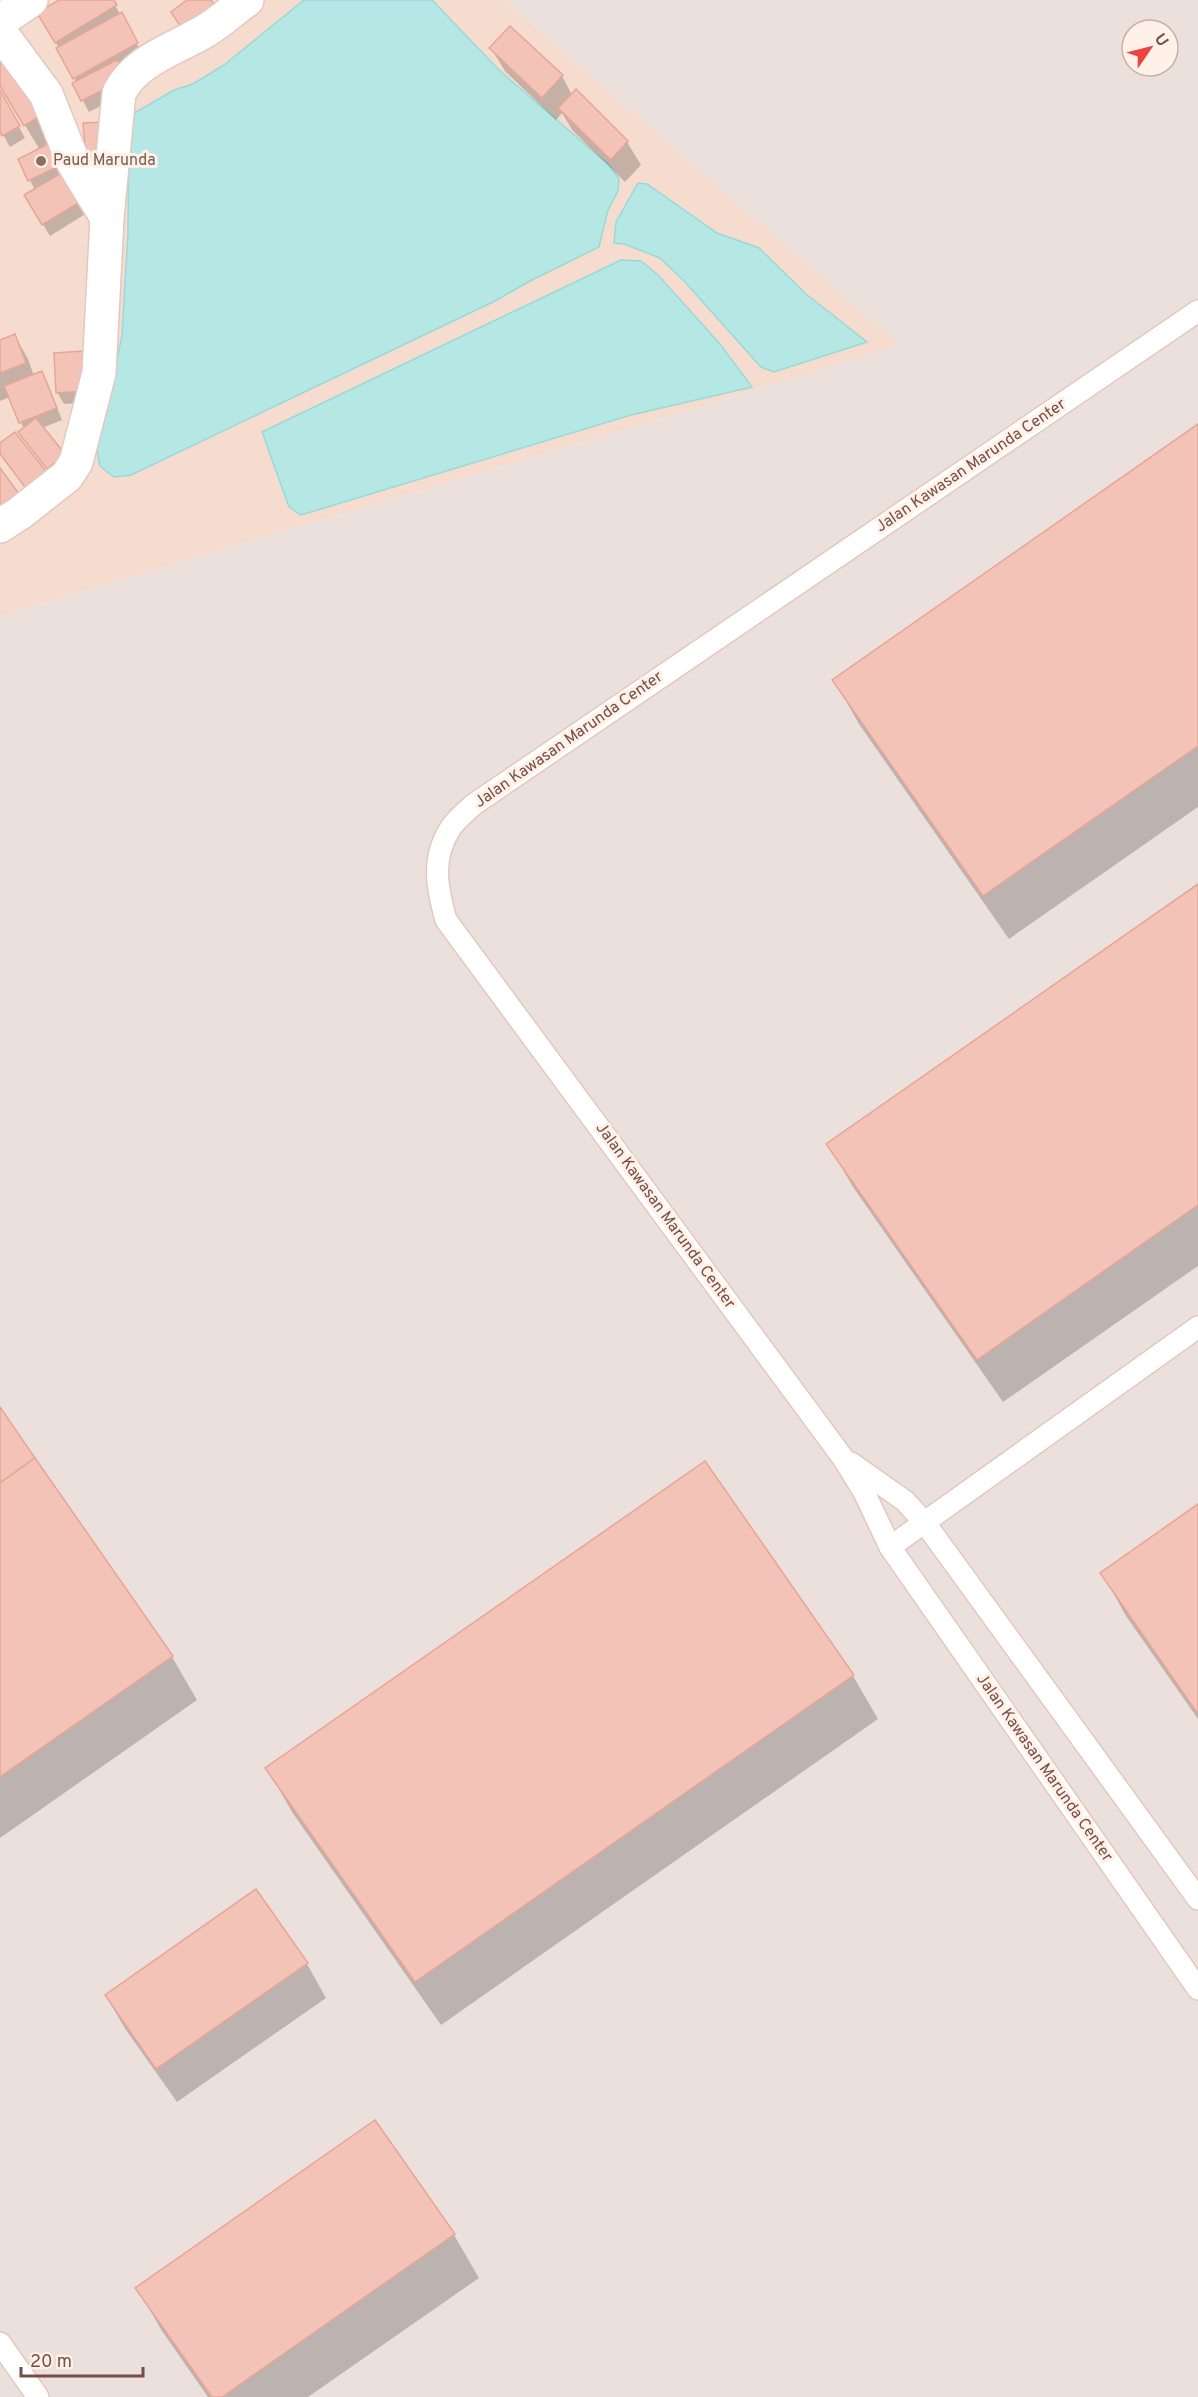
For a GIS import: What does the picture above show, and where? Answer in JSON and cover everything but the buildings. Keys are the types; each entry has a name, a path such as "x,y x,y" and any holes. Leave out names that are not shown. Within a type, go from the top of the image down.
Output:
{"street":[{"path":"0,21 31,0"},
{"path":"0,526 67,476 76,462 99,373 107,218 119,93 125,81 139,68 206,30 247,0"},
{"path":"0,32 46,94 74,164 107,218"}],"lane":[{"name":"Jalan Kawasan Marunda Center","path":"1198,311 474,805 450,828 439,859 436,885 446,920 843,1458 864,1492 890,1547 1198,1989"},
{"path":"890,1547 1198,1328"},
{"path":"843,1458 905,1501 925,1523 1198,1899"},
{"path":"0,2343 38,2397"}],"shaded area":[{"path":"0,0 504,0 901,345 0,616"},
{"path":"504,0 1198,0 1198,2397 0,2397 0,616 900,345"}],"water":[{"path":"304,0 432,0 500,71 609,165 619,179 618,191 608,210 599,247 495,301 131,475 114,477 100,466 96,446 122,336 128,233 129,121 136,112 174,90 193,84 224,65"},
{"path":"638,183 647,184 717,233 759,248 806,294 867,342 774,372 761,367 684,281 660,258 624,244 614,243 616,222"},
{"path":"621,260 641,261 658,275 720,344 752,387 631,415 301,515 289,507 262,432"}],"place":[{"name":"Paud Marunda","path":"41,161"}]}
